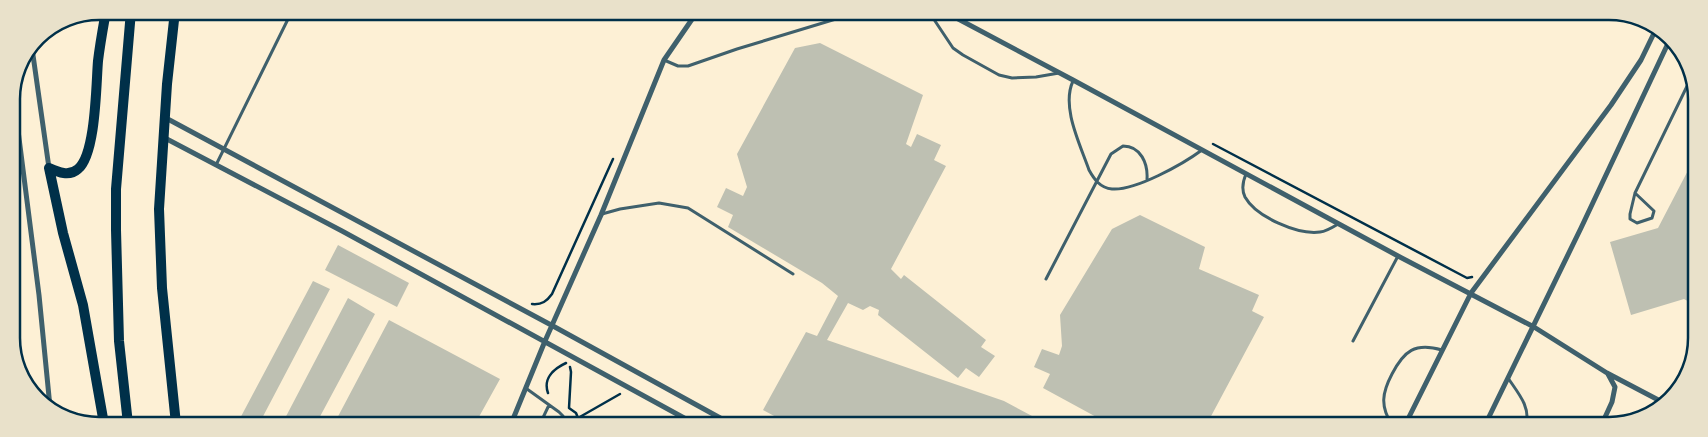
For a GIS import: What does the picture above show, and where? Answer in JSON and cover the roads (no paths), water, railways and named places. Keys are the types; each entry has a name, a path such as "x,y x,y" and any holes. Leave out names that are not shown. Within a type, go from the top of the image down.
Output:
{"main road":[{"path":"49,168 62,173 70,173 78,169 89,148 98,58 104,20"},
{"path":"127,417 119,341 116,189 130,20"},
{"path":"174,20 164,116 159,191 161,261 175,417"},
{"path":"49,168 83,305 103,417"}],"street":[{"path":"514,417 545,341 601,215 664,60 692,20"},
{"path":"960,20 1338,224 1534,327 1607,373 1658,400"},
{"path":"1409,417 1471,293 1611,105 1641,60 1654,34"},
{"path":"1488,417 1534,327 1667,45"},
{"path":"33,55 49,168"},
{"path":"164,116 718,417"},
{"path":"163,137 545,341 683,417"},
{"path":"20,152 39,295 49,399"},
{"path":"1605,417 1612,402 1615,387 1607,373"}],"lane":[{"path":"216,165 288,20"},
{"path":"664,60 678,66 688,66 832,20"},
{"path":"934,20 953,48 999,75 1012,78 1060,73"},
{"path":"1073,80 1068,95 1069,109 1088,170 1097,182 1112,189 1130,186 1178,166 1202,150"},
{"path":"1635,193 1654,210 1652,218 1637,223 1630,219 1635,193 1686,87"},
{"path":"1046,279 1112,154 1124,146 1131,147 1143,158 1146,164 1147,179"},
{"path":"1246,174 1243,188 1245,197 1259,212 1268,218 1304,231 1321,232 1338,224"},
{"path":"601,215 620,209 660,203 688,208 793,274"},
{"path":"1352,341 1398,256"},
{"path":"1388,417 1385,412 1383,396 1385,387 1399,359 1408,351 1420,347 1442,350"},
{"path":"1508,378 1526,408 1527,417"},
{"path":"527,389 563,417"},
{"path":"543,417 549,405"}]}
